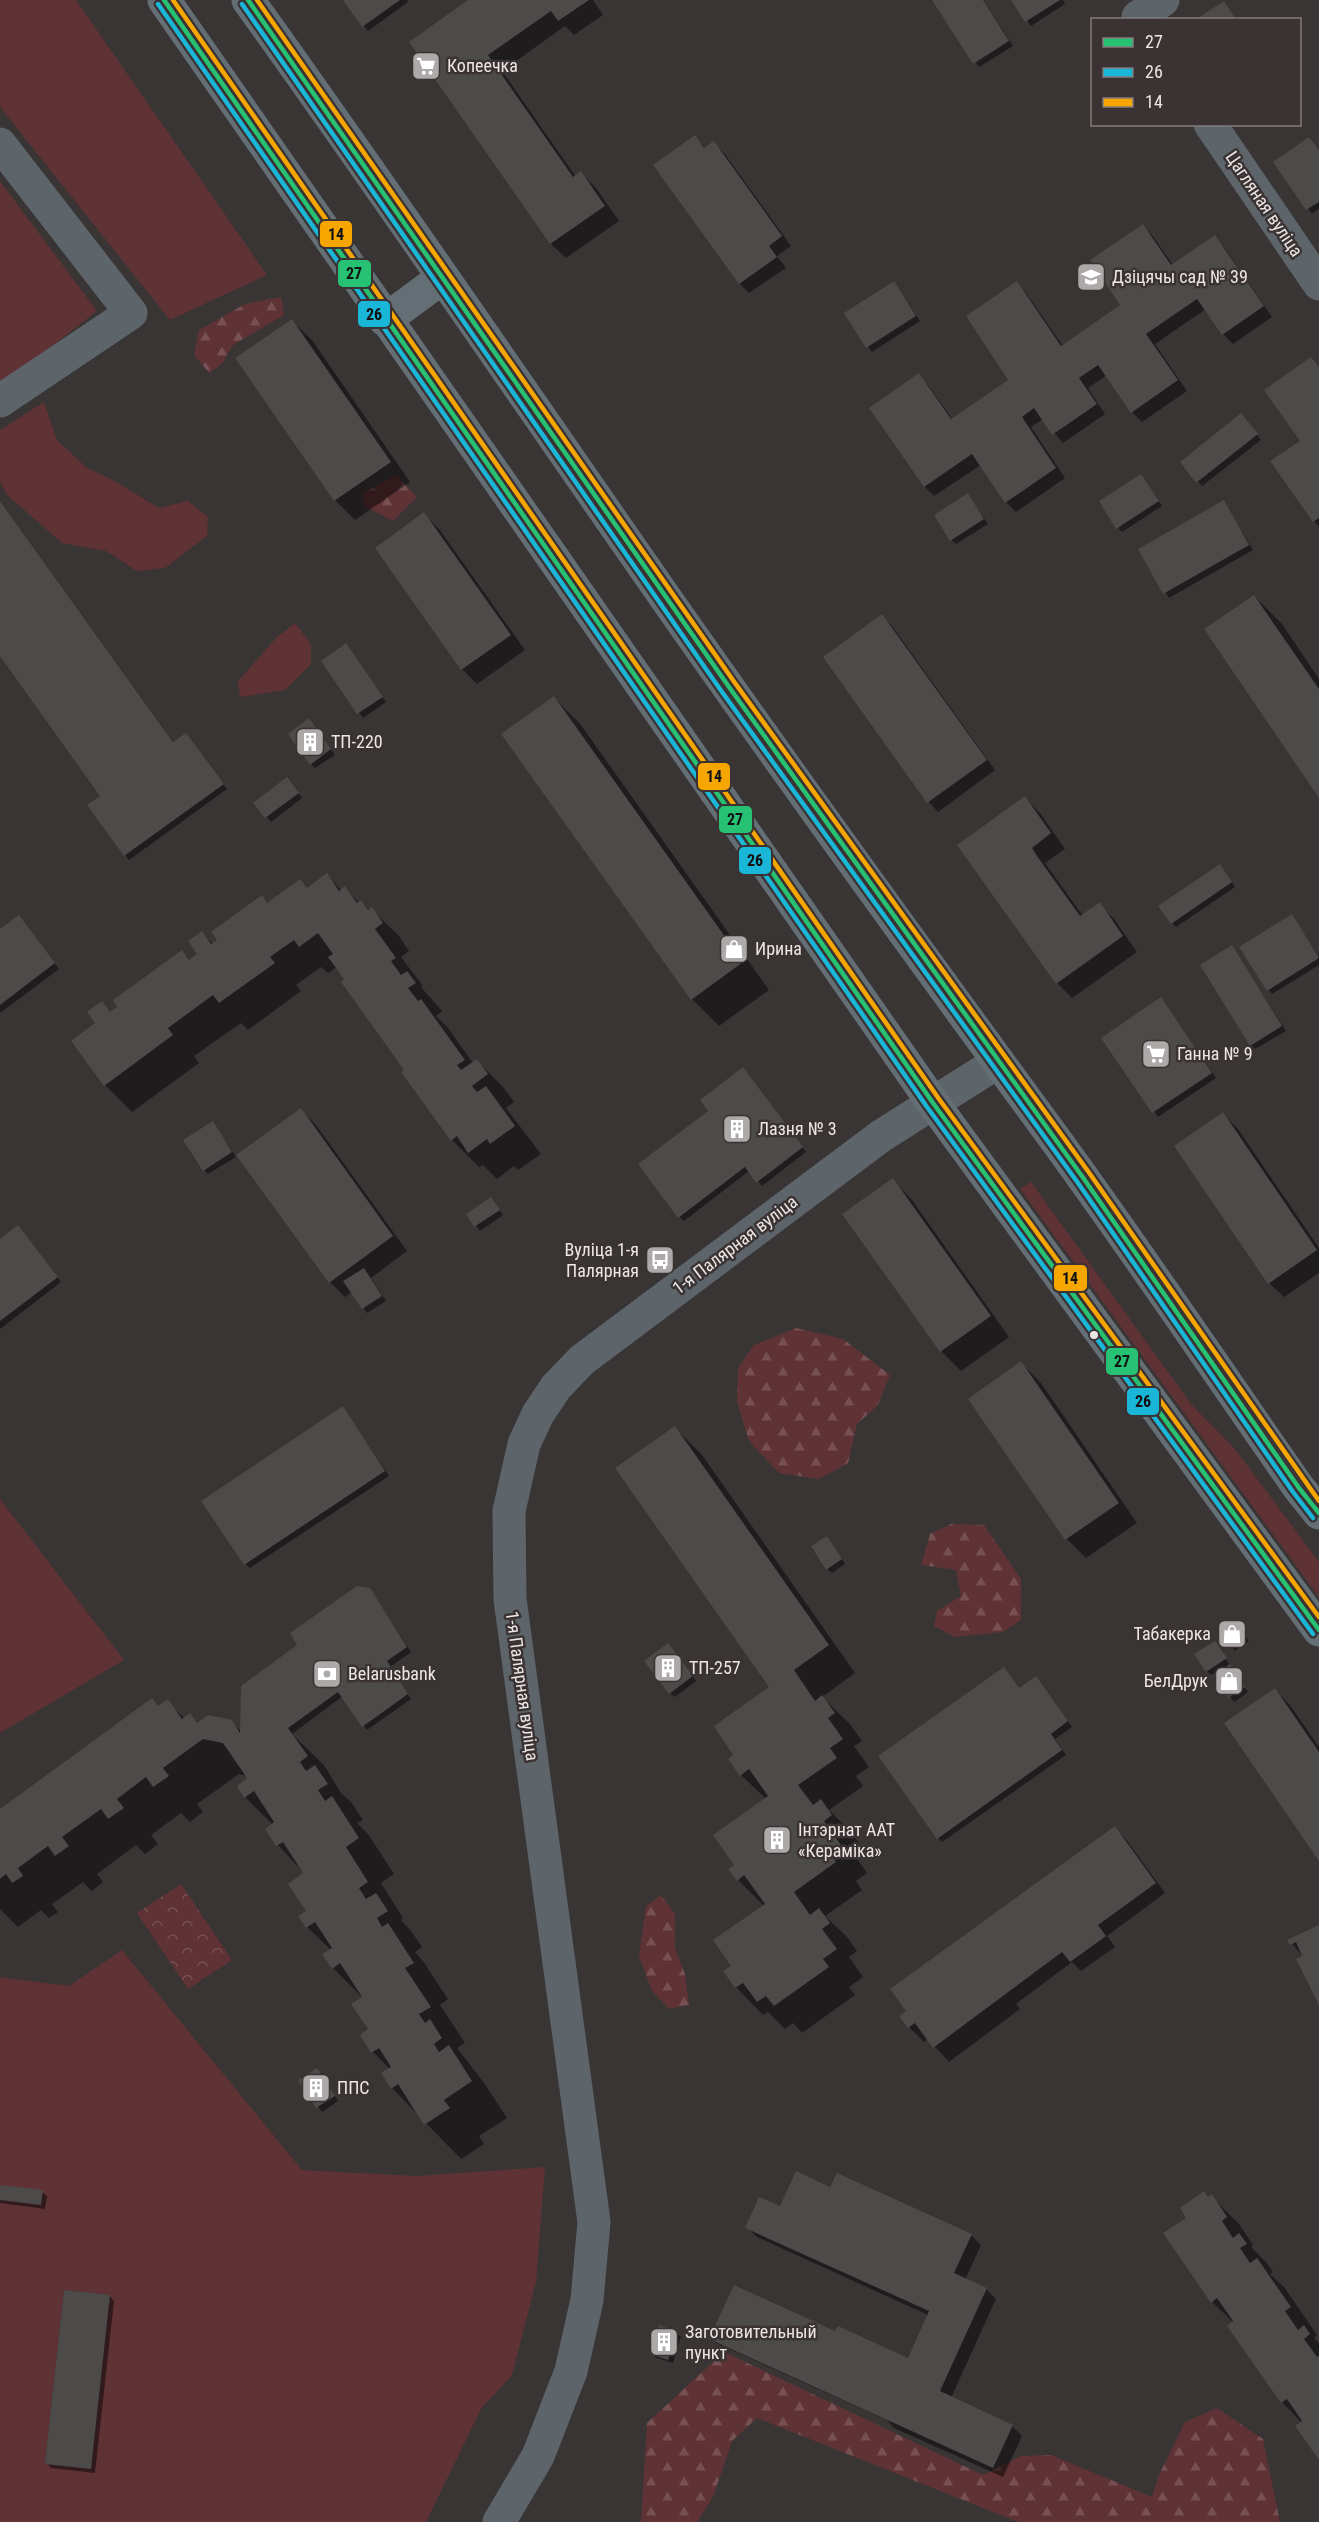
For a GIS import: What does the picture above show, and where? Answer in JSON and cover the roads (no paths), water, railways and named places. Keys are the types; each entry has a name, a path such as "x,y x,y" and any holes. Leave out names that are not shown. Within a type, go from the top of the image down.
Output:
{"main road":[{"path":"164,0 933,1103 1319,1630"},
{"path":"249,0 703,650 1053,1137 1319,1513"},
{"path":"385,320 442,278"}],"street":[{"name":"Цагляная вуліца","path":"1212,126 1307,244 1319,284"},
{"path":"0,144 131,313 0,401"},
{"name":"1-я Палярная вуліца","path":"499,2522 538,2456 572,2371 588,2300 594,2222 510,1599 508,1511 524,1444 538,1414 556,1387 582,1360 881,1136 998,1062"}],"place":[{"name":"Копеечка","path":"426,66"},
{"name":"Дзіцячы сад № 39","path":"1091,277"},
{"name":"ТП-220","path":"310,742"},
{"name":"Ирина","path":"734,949"},
{"name":"Ганна № 9","path":"1156,1054"},
{"name":"Лазня № 3","path":"737,1129"},
{"name":"Вуліца 1-я Палярная","path":"660,1260"},
{"name":"Табакерка","path":"1232,1634"},
{"name":"ТП-257","path":"668,1668"},
{"name":"Belarusbank","path":"327,1674"},
{"name":"БелДрук","path":"1229,1681"},
{"name":"Інтэрнат ААТ «Кераміка»","path":"777,1840"},
{"name":"ППС","path":"316,2088"},
{"name":"Заготовительный пункт","path":"664,2342"}]}
